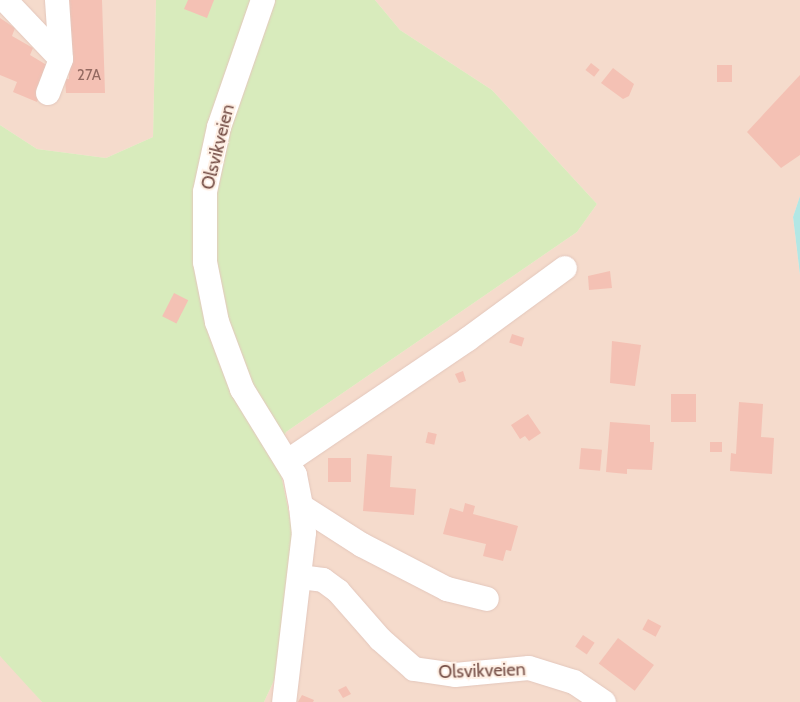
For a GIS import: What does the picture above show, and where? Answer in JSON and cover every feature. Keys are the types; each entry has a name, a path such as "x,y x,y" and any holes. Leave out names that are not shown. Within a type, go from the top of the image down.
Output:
{"street":[{"path":"5,0 61,59"},
{"path":"48,93 61,59 57,0"},
{"name":"Olsvikveien","path":"263,0 220,127 207,182 206,262 217,322 242,389 288,461 295,475 301,506 304,533 284,702"},
{"path":"288,461 468,339 565,268"},
{"path":"301,506 362,545 447,589 487,599"},
{"name":"Olsvikveien","path":"300,577 323,580 338,591 380,639 414,669 455,675 529,668 574,682 604,702"}],"shaded area":[{"path":"0,0 156,0 153,137 106,158 37,149 0,125"},
{"path":"375,0 800,0 800,196 793,217 800,275 800,702 264,702 278,672 295,542 277,455 286,432 577,232 597,204 492,90 400,30"},
{"path":"0,656 8,662 42,702 0,702"}],"green space":[{"path":"156,0 375,0 400,30 492,90 597,204 577,232 286,432 277,455 295,542 278,672 264,702 42,702 0,656 0,125 37,149 106,158 153,137"}],"water":[{"path":"800,196 800,275 793,217"}],"building":[{"path":"67,0 102,0 105,93 66,93 65,79 69,79"},
{"path":"188,0 214,0 207,18 184,9"},
{"path":"0,18 15,28 12,36 33,48 30,55 50,67 37,102 13,92 17,82 0,75"},
{"path":"591,63 600,70 594,77 585,70"},
{"path":"717,65 732,65 732,82 717,82"},
{"path":"613,68 634,84 629,96 623,99 601,83"},
{"path":"800,75 800,155 781,168 747,132"},
{"path":"610,271 612,288 589,290 588,276"},
{"path":"174,293 188,300 176,323 162,316"},
{"path":"512,334 524,338 522,347 509,343"},
{"path":"612,341 641,345 635,386 610,383"},
{"path":"463,371 466,381 459,383 455,374"},
{"path":"671,394 696,394 696,422 671,422"},
{"path":"739,402 763,404 761,437 774,438 772,474 730,471 731,453 736,454"},
{"path":"528,414 541,433 529,441 525,436 520,439 511,425"},
{"path":"610,422 650,425 650,442 654,442 652,470 627,469 627,474 606,472"},
{"path":"428,432 437,434 434,445 426,443"},
{"path":"710,442 722,442 722,452 710,452"},
{"path":"581,448 602,450 600,471 579,469"},
{"path":"367,454 392,456 390,487 416,489 414,515 363,511"},
{"path":"328,458 351,458 351,482 328,482"},
{"path":"465,503 475,506 473,514 518,526 511,551 506,550 503,561 483,556 486,544 443,534 450,508 463,512"},
{"path":"648,619 661,626 656,637 642,630"},
{"path":"583,635 595,643 587,654 575,647"},
{"path":"618,638 654,665 635,691 599,664"},
{"path":"346,686 351,694 343,698 338,690"},
{"path":"302,695 314,700 313,702 298,702"}]}
